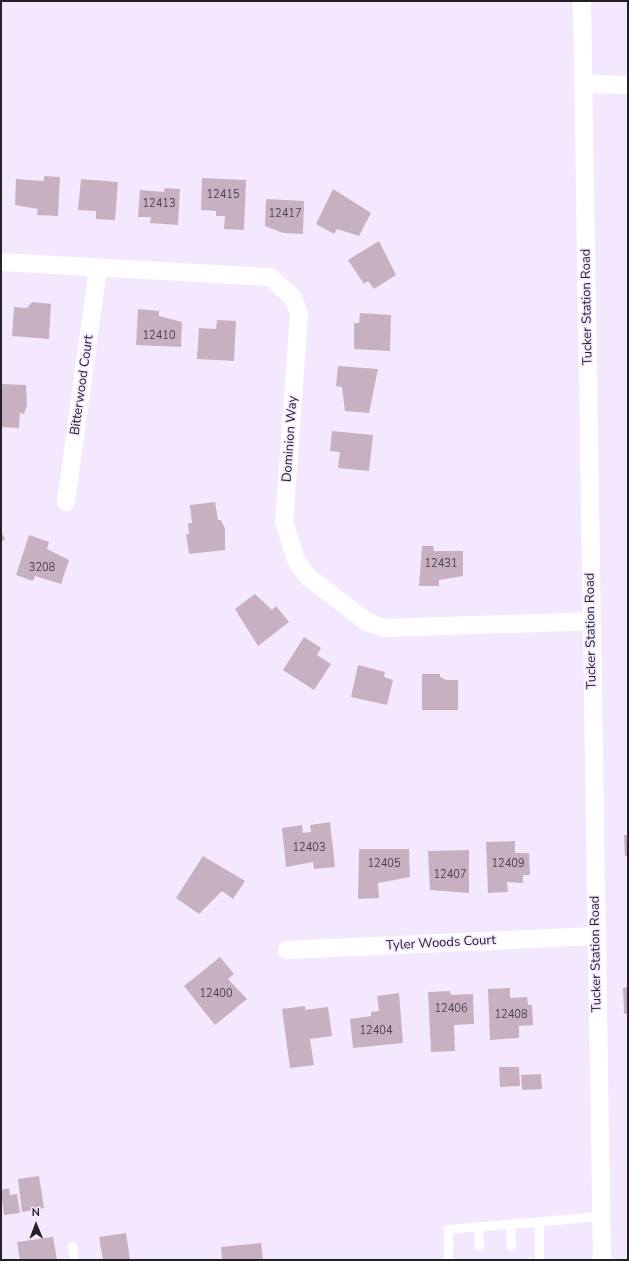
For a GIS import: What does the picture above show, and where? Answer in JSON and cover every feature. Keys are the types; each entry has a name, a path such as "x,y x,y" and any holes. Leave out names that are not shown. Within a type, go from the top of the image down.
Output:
{"street":[{"name":"Tucker Station Road","path":"582,1 600,1216 602,1260"},
{"path":"583,84 628,85"},
{"name":"Dominion Way","path":"1,262 98,269 270,277 292,298 299,314 299,332 284,522 296,560 330,595 367,622 386,628 591,620"},
{"name":"Bitterwood Court","path":"66,502 98,269"},
{"name":"Tyler Woods Court","path":"286,950 596,936"}],"lane":[{"path":"448,1260 448,1229 600,1216"},
{"path":"539,1221 539,1260"},
{"path":"510,1223 511,1246"},
{"path":"478,1226 479,1246"},
{"path":"72,1246 74,1260"}],"building":[{"path":"44,176 60,177 58,216 37,215 38,209 15,205 16,179 44,181"},
{"path":"202,178 246,180 244,230 224,229 225,216 216,216 216,211 201,210"},
{"path":"81,179 118,182 115,220 96,219 96,211 78,210"},
{"path":"165,188 180,189 178,225 150,223 151,217 138,217 140,190 164,192"},
{"path":"333,189 371,213 359,236 337,229 334,234 316,224"},
{"path":"266,199 304,201 303,234 283,233 265,226"},
{"path":"379,241 396,275 374,289 368,281 364,284 348,260"},
{"path":"32,302 51,304 49,339 12,336 14,307 27,308"},
{"path":"138,309 159,311 159,316 182,322 181,347 136,345"},
{"path":"360,313 391,315 390,351 354,349 354,323 359,323"},
{"path":"217,320 236,321 234,361 197,359 199,328 216,329"},
{"path":"338,366 378,369 369,413 345,411 342,387 336,386"},
{"path":"1,384 26,385 27,405 24,414 20,413 19,428 1,427"},
{"path":"332,431 373,435 369,471 338,468 340,452 330,451"},
{"path":"215,502 218,520 221,520 225,529 225,550 189,554 186,534 189,534 188,523 192,523 190,505"},
{"path":"1,532 5,539 1,542"},
{"path":"29,535 49,542 47,549 69,560 61,584 35,576 33,581 16,575"},
{"path":"422,546 433,546 434,551 463,551 463,576 439,580 439,586 419,586"},
{"path":"255,594 272,610 276,606 289,622 258,646 235,609"},
{"path":"304,637 321,648 317,655 331,664 314,690 283,670"},
{"path":"358,665 385,672 384,677 393,680 387,705 351,697"},
{"path":"422,674 440,674 440,677 446,680 458,680 458,710 422,710"},
{"path":"330,822 335,867 314,869 313,862 286,867 282,828 302,825 303,833 311,832 310,825"},
{"path":"624,835 628,835 628,856 625,856"},
{"path":"515,841 515,853 529,853 530,875 523,875 523,883 507,882 508,892 488,893 486,842"},
{"path":"359,849 409,849 410,877 378,883 379,898 358,899"},
{"path":"469,850 469,893 430,890 428,851"},
{"path":"203,856 245,881 233,899 222,891 199,914 176,898"},
{"path":"220,957 234,974 228,979 247,999 215,1025 184,986"},
{"path":"628,987 628,1013 624,1014 623,988"},
{"path":"510,988 510,998 527,997 528,1005 532,1005 533,1025 519,1026 519,1038 490,1040 488,989"},
{"path":"450,991 451,995 473,994 474,1024 454,1025 455,1051 431,1052 428,992"},
{"path":"399,993 403,1043 353,1048 350,1019 371,1016 371,1012 379,1011 377,996"},
{"path":"305,1006 305,1010 328,1007 332,1036 310,1039 314,1065 290,1068 282,1009"},
{"path":"499,1067 519,1067 520,1086 500,1087"},
{"path":"541,1074 542,1089 522,1090 521,1075"},
{"path":"39,1176 44,1208 22,1212 18,1179"},
{"path":"9,1188 10,1195 17,1194 20,1213 4,1215 1,1190"},
{"path":"126,1233 130,1260 103,1260 99,1237"},
{"path":"53,1237 57,1260 20,1260 17,1242"},
{"path":"261,1243 263,1260 222,1260 221,1247"}]}
